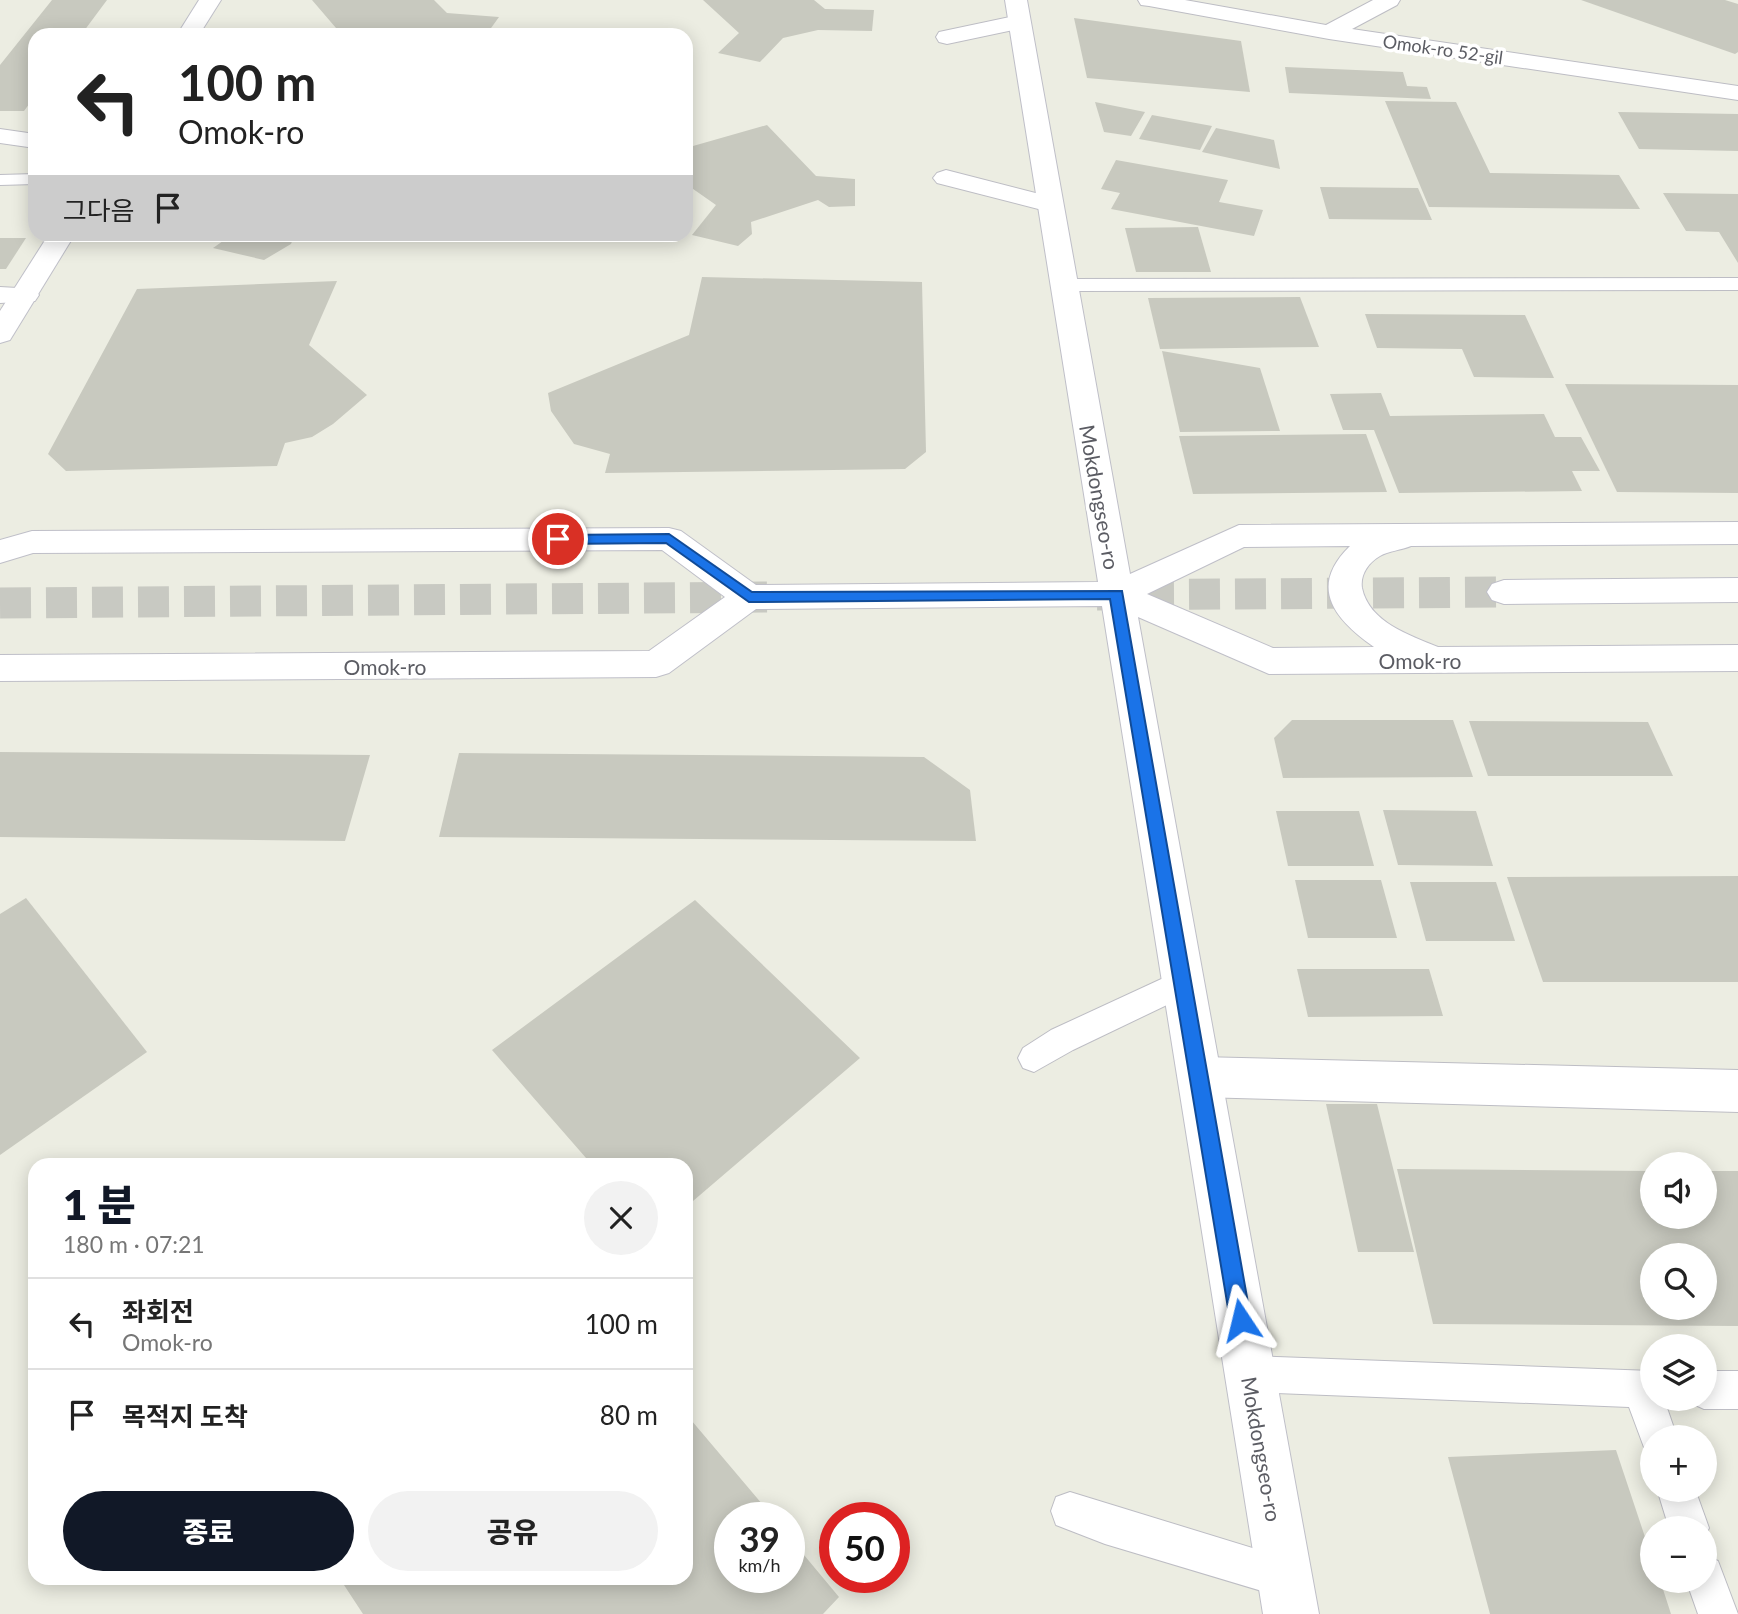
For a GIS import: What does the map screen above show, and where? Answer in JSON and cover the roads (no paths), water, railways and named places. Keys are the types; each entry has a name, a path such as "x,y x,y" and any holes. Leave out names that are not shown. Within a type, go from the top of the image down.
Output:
{"main road":[{"path":"192,28 210,0"},
{"name":"Omok-ro 52-gil","path":"1149,0 1329,32 1738,93"},
{"path":"1329,32 1389,0"},
{"path":"947,37 1017,11"},
{"name":"Mokdongseo-ro","path":"1017,11 1288,1596"},
{"path":"0,136 28,140"},
{"path":"947,178 1050,204"},
{"path":"0,334 12,295 55,242"},
{"name":"Omok-ro","path":"1117,594 1239,536 1738,533"},
{"path":"1411,535 1368,548 1349,567 1344,580 1349,607 1391,642 1435,660"},
{"path":"0,552 32,542 669,539 749,597"},
{"path":"1504,592 1738,590"},
{"name":"Omok-ro","path":"0,668 656,664 749,597 1117,594 1269,661 1738,659"},
{"path":"1200,1077 1738,1091"}],"lane":[{"path":"0,180 28,179"},
{"path":"1064,285 1738,284"},
{"path":"1034,1058 1062,1041 1183,982"},
{"path":"1250,1374 1640,1389"},
{"path":"1717,1390 1738,1390"},
{"path":"1070,1511 1288,1596"},
{"path":"1710,1593 1717,1614"}],"tunnel":[{"path":"1097,595 1504,592"},
{"path":"0,603 778,597"}]}
